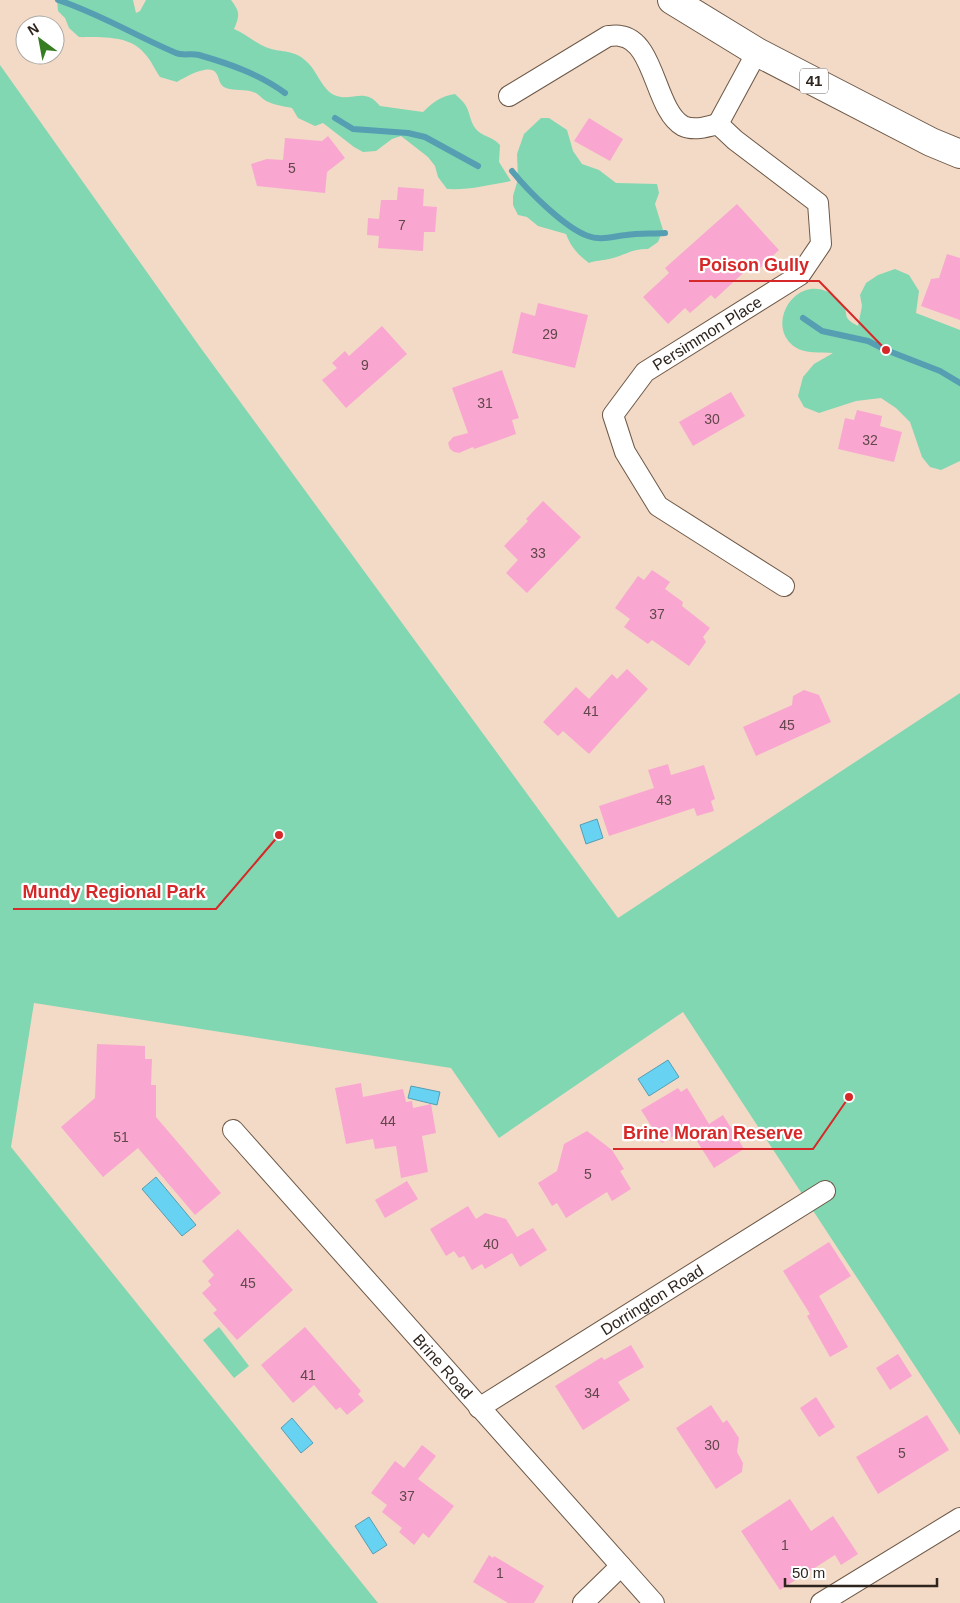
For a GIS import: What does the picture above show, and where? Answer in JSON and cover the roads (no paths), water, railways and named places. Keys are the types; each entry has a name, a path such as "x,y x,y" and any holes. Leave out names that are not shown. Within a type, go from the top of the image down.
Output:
{"main road":[{"name":"41","path":"672,0 757,52 931,142 960,154"}],"street":[{"path":"509,96 608,36 622,36 632,41 640,49 666,105 675,119 684,127 703,129 718,124 757,52"},
{"name":"Persimmon Place","path":"718,124 735,140 818,203 821,244 800,275 645,372 614,415 625,452 658,506 784,586"},
{"name":"Brine Road","path":"233,1130 654,1603"},
{"name":"Dorrington Road","path":"479,1408 825,1191"},
{"path":"821,1603 960,1518"},
{"path":"583,1603 621,1566"}],"water":[{"path":"597,819 603,838 586,844 580,825"},
{"path":"668,1060 679,1077 649,1096 638,1079"},
{"path":"411,1086 440,1092 437,1105 408,1098"},
{"path":"156,1177 196,1225 182,1236 142,1189"},
{"path":"292,1418 313,1443 301,1453 281,1428"},
{"path":"369,1517 387,1545 373,1554 355,1526"}],"waterway":[{"path":"58,0 89,12 176,53 199,55 244,70 265,80 285,93"},
{"path":"335,118 353,129 408,133 425,137 478,166"},
{"path":"512,171 558,217 588,236 602,238 631,234 665,233"},
{"path":"803,318 822,331 868,341 940,371 960,383"}],"place":[{"name":"Poison Gully","path":"886,350"},
{"name":"Mundy Regional Park","path":"279,835"},
{"name":"Brine Moran Reserve","path":"849,1097"}]}
